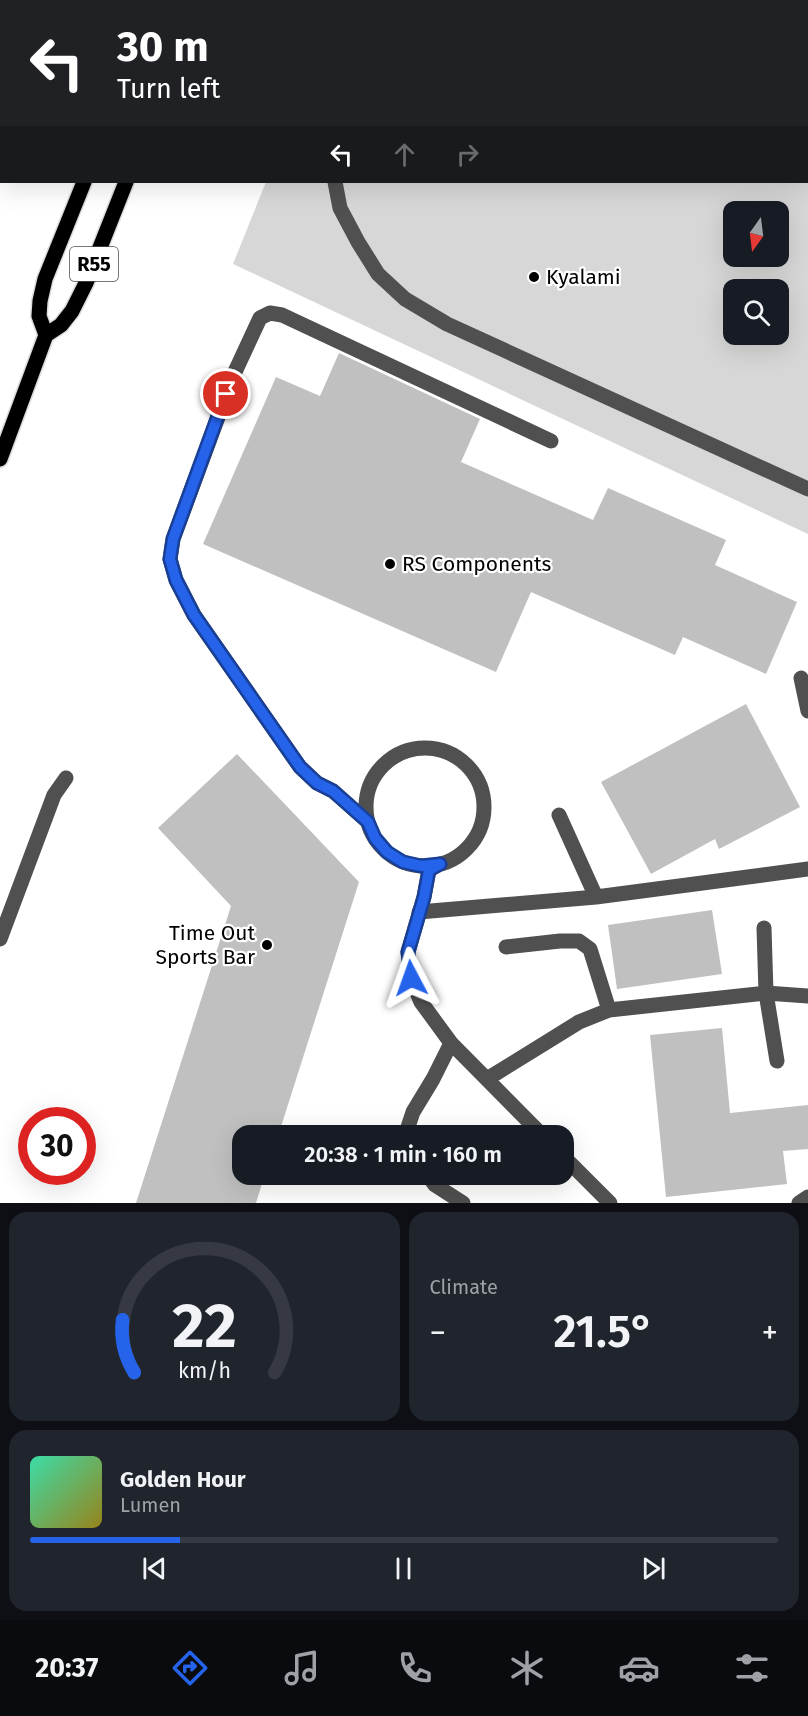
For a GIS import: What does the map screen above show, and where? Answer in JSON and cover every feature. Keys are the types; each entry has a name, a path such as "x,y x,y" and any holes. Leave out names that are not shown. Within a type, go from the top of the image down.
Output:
{"main road":[{"name":"R55","path":"46,335 39,316 42,290 84,183"},
{"name":"R55","path":"0,459 46,335 61,325 72,311 86,283 126,183"}],"street":[{"path":"335,183 340,208 358,242 378,274 405,299 447,324 808,489"},
{"path":"368,822 333,791 317,783 300,767 194,615 176,580 170,559 173,539 234,374 260,318 270,313 282,315 551,441"},
{"path":"801,678 808,711"},
{"path":"440,864 421,866 403,862 387,852 375,838 368,822 366,803 370,785 379,769 393,757 410,750 428,748 446,752 462,761 475,775 482,792 484,810 480,829 470,844 457,857 429,870 408,952 411,978 421,1002 452,1043 532,1125"},
{"path":"0,939 54,795 66,778"},
{"path":"559,815 596,897"},
{"path":"419,912 596,897 808,869"},
{"path":"764,928 766,993 777,1061"},
{"path":"506,947 579,941 590,949 609,1010"},
{"path":"487,1079 579,1022 609,1010 766,993 808,996"},
{"path":"409,1125 413,1112 452,1043"},
{"path":"574,1167 610,1203"},
{"path":"435,1185 463,1203"},
{"path":"800,1203 808,1197"}],"shaded area":[{"name":"Kyalami","path":"266,183 808,183 808,534 233,264"}],"building":[{"path":"339,353 480,419 461,462 593,520 608,488 726,540 715,565 797,602 766,674 683,637 675,655 531,592 496,672 203,544 276,377 320,396"},
{"path":"746,704 800,807 719,849 715,839 651,874 601,782"},
{"path":"237,754 359,882 282,1125 232,1125 232,1185 262,1185 256,1203 136,1203 231,906 158,828"},
{"path":"712,910 722,974 617,989 608,925"},
{"path":"722,1028 730,1113 808,1105 808,1149 783,1151 787,1184 666,1197 650,1035"}],"place":[{"name":"Kyalami","path":"534,277"},
{"name":"RS Components","path":"390,564"},
{"name":"Time Out Sports Bar","path":"267,945"}],"route":[{"path":"226,394 173,539 170,559 176,580 194,615 300,767 317,783 333,791 368,822 375,838 387,852 403,862 421,866 440,864 429,870 424,897 408,952 411,978"}]}
